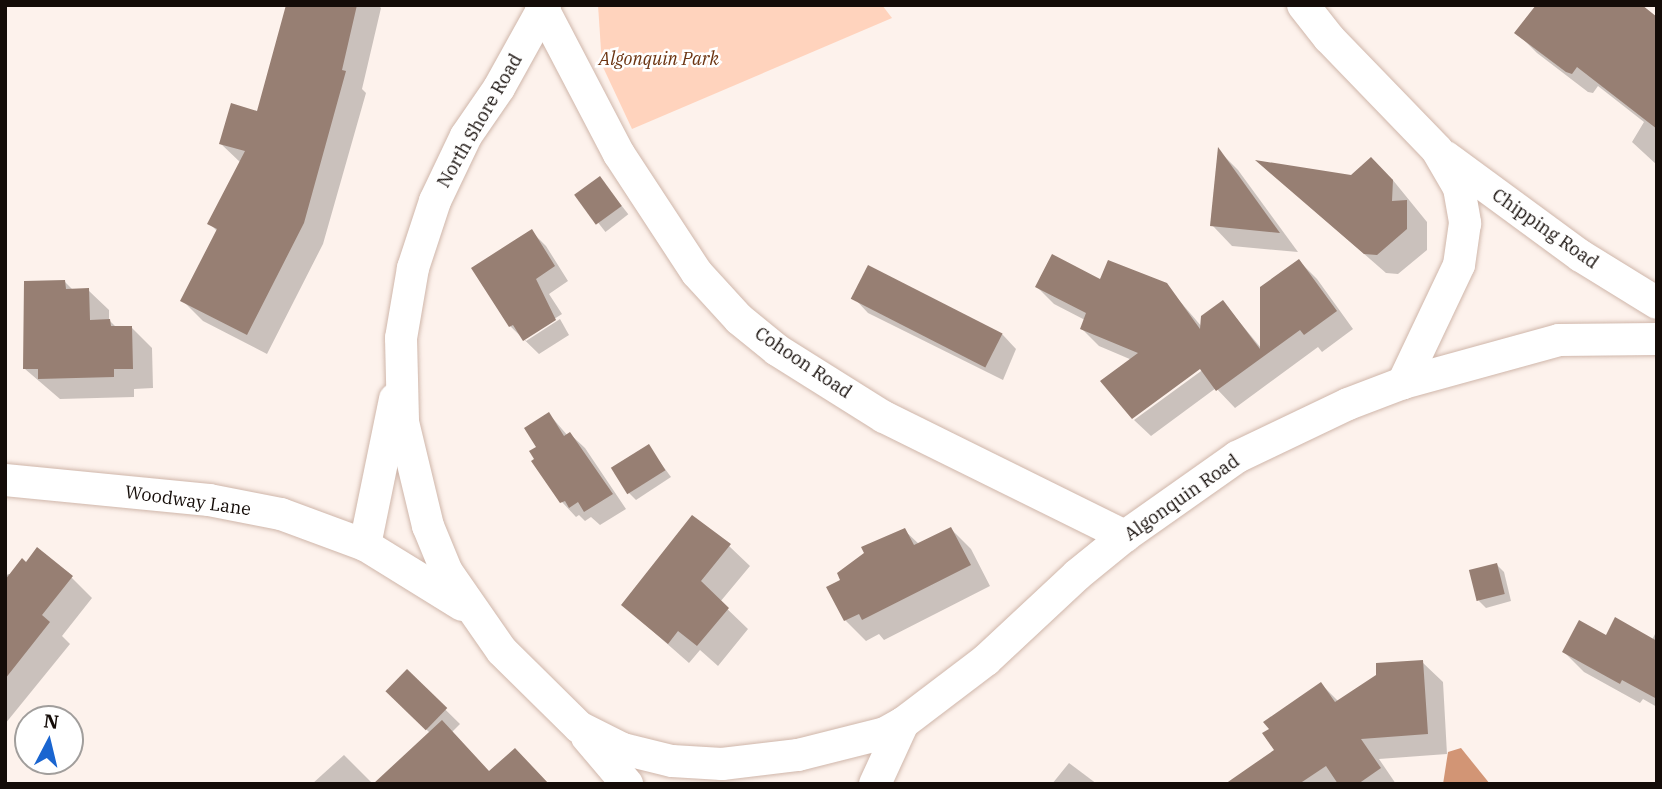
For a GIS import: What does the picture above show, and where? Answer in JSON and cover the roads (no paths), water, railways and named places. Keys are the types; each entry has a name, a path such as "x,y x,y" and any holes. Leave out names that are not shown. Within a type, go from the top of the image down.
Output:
{"street":[{"name":"Chipping Road","path":"1303,5 1329,38 1437,150 1581,256 1657,303"},
{"name":"North Shore Road","path":"543,7 499,88 466,136 435,201 413,268 401,338 403,422 428,526 447,572 472,612 502,651 579,727 627,784"},
{"name":"Cohoon Road","path":"543,7 619,154 697,273 739,319 777,350 884,417 1125,536"},
{"name":"Chipping Road","path":"1403,383 1459,265 1465,223 1459,188 1437,150"},
{"name":"Algonquin Road","path":"875,784 903,723 986,660 1077,575 1125,536 1237,457 1348,404 1403,383 1559,340 1657,339"},
{"path":"365,545 391,409 400,384"},
{"name":"Woodway Lane","path":"5,480 209,500 281,514 365,545 472,612"},
{"name":"North Shore Road","path":"579,727 623,749 672,761 722,764 798,755 885,733 903,723"}],"park label":[{"name":"Algonquin Park","path":"659,59"}]}
